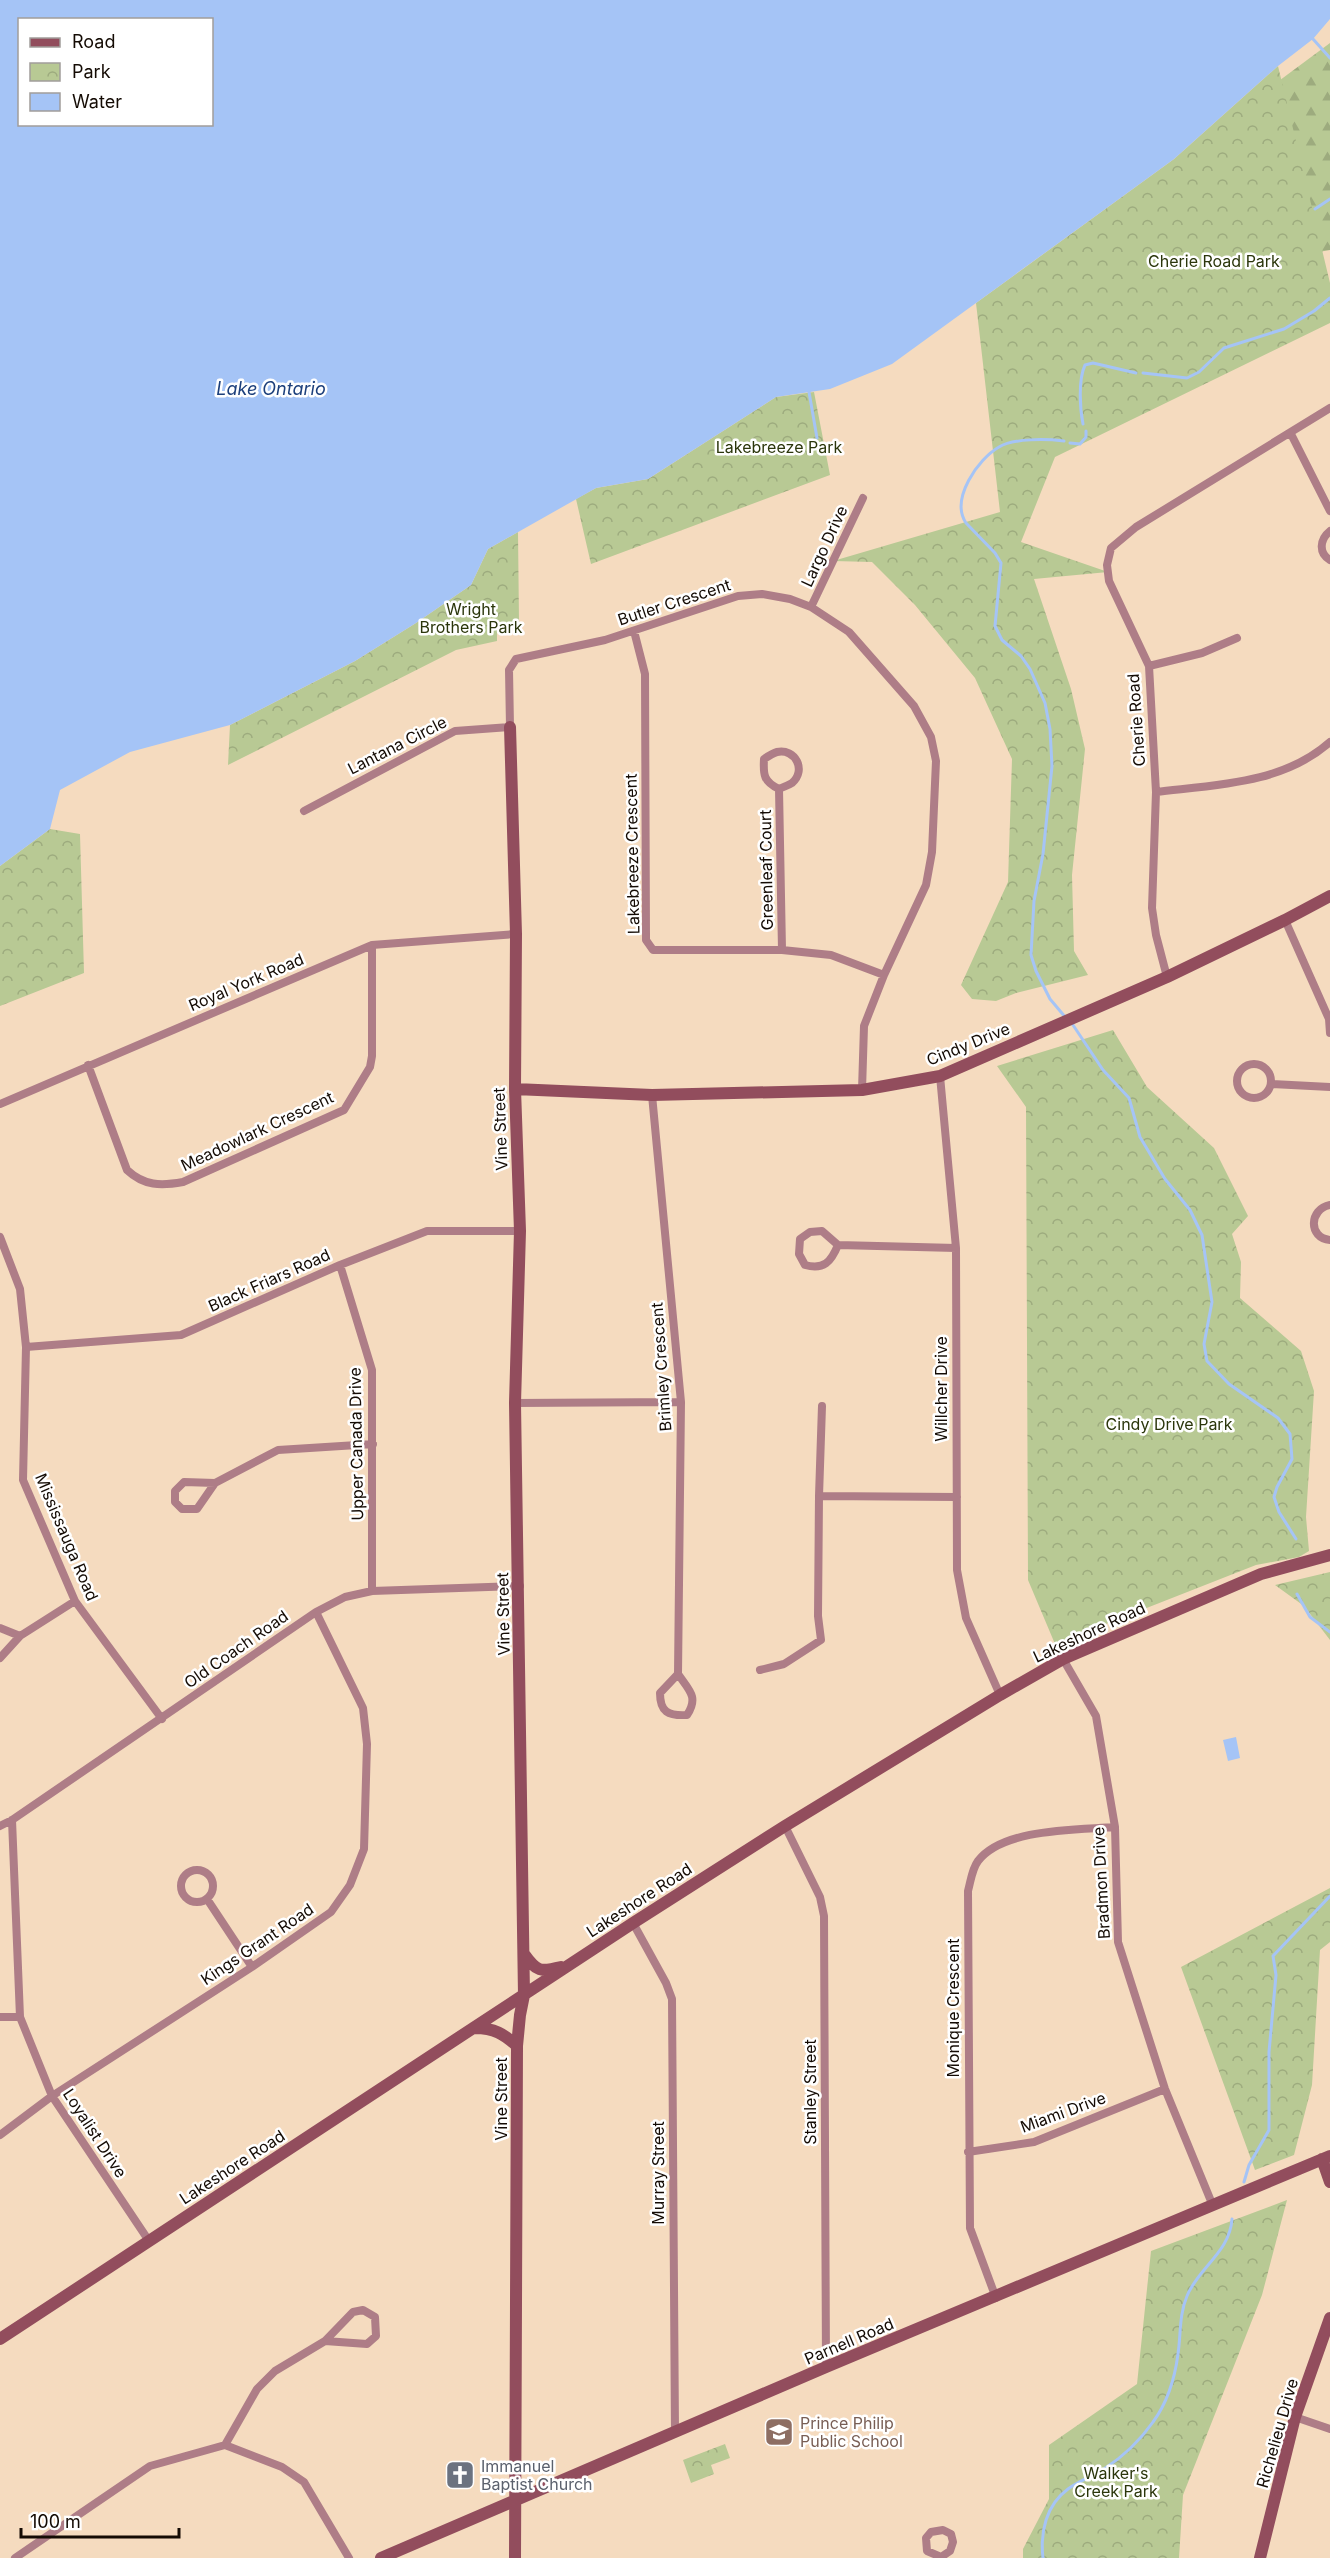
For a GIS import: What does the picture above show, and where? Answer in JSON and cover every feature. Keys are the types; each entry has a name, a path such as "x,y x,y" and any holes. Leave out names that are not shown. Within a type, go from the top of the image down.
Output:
{"street":[{"name":"Cherie Road","path":"1167,977 1156,935 1152,908 1156,792 1149,666 1110,580 1107,565 1111,548 1136,527 1330,408"},
{"path":"1291,434 1330,511"},
{"name":"Largo Drive","path":"811,607 863,498"},
{"path":"1330,531 1324,536 1321,548 1326,558 1330,560"},
{"name":"Butler Crescent","path":"509,670 516,659 605,640 738,596 762,594 790,598 811,607 849,632 914,706 931,737 936,761 932,852 926,885 884,975 864,1026 862,1090"},
{"name":"Lakebreeze Crescent","path":"634,631 645,674 646,940 654,950 782,950 831,955 884,975"},
{"path":"1149,666 1202,653 1237,638"},
{"name":"Vine Street","path":"509,670 516,934 515,1089 520,1231 515,1403 524,1995 518,2046 515,2558"},
{"name":"Lantana Circle","path":"304,811 455,730 510,727"},
{"path":"1156,792 1244,782 1278,772 1309,757 1330,742"},
{"name":"Greenleaf Court","path":"777,752 791,753 798,760 799,771 793,782 779,789 768,784 763,775 764,759 777,752"},
{"name":"Greenleaf Court","path":"779,789 782,950"},
{"name":"Cindy Drive","path":"515,1089 652,1095 862,1090 940,1076 1167,977 1285,921 1330,896"},
{"path":"1285,921 1329,1019 1330,1033"},
{"name":"Royal York Road","path":"0,1104 372,945 516,934"},
{"name":"Meadowlark Crescent","path":"88,1065 127,1170 136,1178 150,1184 161,1186 183,1182 344,1110 370,1067 372,1056 372,945"},
{"path":"1254,1064 1264,1066 1271,1074 1272,1084 1268,1093 1260,1098 1250,1099 1241,1094 1237,1084 1238,1074 1244,1067 1254,1064"},
{"name":"Willcher Drive","path":"940,1076 956,1248 957,1570 966,1618 1000,1695"},
{"path":"1272,1084 1330,1087"},
{"name":"Brimley Crescent","path":"652,1095 681,1402 678,1674"},
{"path":"1330,1205 1317,1211 1314,1227 1317,1234 1330,1240"},
{"name":"Black Friars Road","path":"26,1347 181,1335 340,1265 427,1231 520,1231"},
{"path":"838,1245 833,1257 825,1265 814,1267 805,1265 799,1254 800,1239 810,1232 822,1231 838,1245 956,1248"},
{"name":"Mississauga Road","path":"0,1237 20,1289 26,1347 23,1480 75,1600 162,1719"},
{"name":"Upper Canada Drive","path":"340,1265 372,1370 372,1591"},
{"path":"515,1403 681,1402"},
{"path":"760,1670 784,1664 821,1640 818,1616 822,1406"},
{"path":"215,1483 184,1482 175,1491 175,1502 182,1509 196,1509 215,1483 278,1450 373,1444"},
{"path":"819,1496 957,1497"},
{"name":"Lakeshore Road","path":"0,2339 633,1923 785,1826 1000,1695 1063,1659 1261,1575 1330,1555"},
{"name":"Old Coach Road","path":"0,1826 162,1719 316,1612 345,1597 372,1591 519,1586"},
{"path":"0,1658 20,1636 75,1600"},
{"name":"Kings Grant Road","path":"0,2135 52,2096 252,1967 331,1912 350,1885 364,1849 367,1744 363,1708 316,1612"},
{"path":"0,1628 20,1636"},
{"name":"Bradmon Drive","path":"1063,1659 1096,1716 1115,1827 1118,1942 1165,2089 1213,2206"},
{"path":"678,1674 693,1695 693,1706 687,1714 675,1716 667,1713 660,1705 660,1693 678,1674"},
{"name":"Loyalist Drive","path":"12,1820 20,2017 52,2096 149,2241"},
{"name":"Stanley Street","path":"785,1826 820,1897 824,1916 826,2367"},
{"name":"Monique Crescent","path":"996,2298 970,2228 968,1891 973,1871 980,1859 1001,1844 1023,1835 1115,1827"},
{"path":"207,1899 252,1967"},
{"name":"Murray Street","path":"633,1923 666,1983 672,1999 675,2433"},
{"path":"523,1953 534,1967 544,1971 568,1966"},
{"path":"0,2017 20,2017"},
{"path":"475,2028 490,2028 503,2033 518,2046"},
{"name":"Miami Drive","path":"968,2152 1034,2142 1165,2089"},
{"path":"1326,2158 1330,2182"},
{"name":"Parnell Road","path":"381,2558 826,2367 996,2298 1326,2158"},
{"path":"225,2445 257,2389 275,2371 325,2341 353,2312 363,2310 375,2317 376,2336 367,2344 325,2341"},
{"name":"Richelieu Drive","path":"1260,2558 1296,2417 1330,2318"},
{"path":"1296,2417 1330,2429"},
{"path":"15,2558 150,2466 225,2445 282,2467 303,2482 349,2558"}],"green space":[{"path":"1330,43 1330,250 1245,265 1257,97"},
{"name":"Cherie Road Park","path":"1278,66 1330,283 1330,323 1055,457 1021,542 1108,572 1034,579 1071,689 1085,749 1072,875 1074,951 1088,975 1016,993 996,1001 972,999 961,985 1008,882 1012,759 975,678 915,605 872,562 833,561 1000,512 976,303 1174,159"},
{"name":"Lakebreeze Park","path":"814,392 830,475 591,564 576,499 596,488 648,479 776,397"},
{"name":"Wright Brothers Park","path":"518,532 519,622 497,624 497,641 456,650 228,765 230,725 355,661 416,623 471,585 488,549"},
{"path":"50,829 80,834 84,973 0,1006 0,866"},
{"name":"Cindy Drive Park","path":"1113,1030 1147,1087 1214,1148 1248,1216 1232,1234 1241,1262 1240,1298 1301,1351 1314,1391 1306,1517 1309,1551 1299,1557 1256,1565 1055,1644 1028,1580 1026,1107 997,1066"},
{"path":"1330,1572 1330,1640 1304,1606 1275,1585"},
{"path":"1330,1888 1330,1942 1320,1950 1312,2085 1294,2155 1255,2170 1181,1967"},
{"name":"Walker's Creek Park","path":"1287,2200 1262,2295 1183,2495 1179,2558 1023,2558 1023,2549 1049,2499 1049,2445 1137,2384 1151,2251"},
{"path":"725,2444 730,2458 711,2465 714,2474 691,2483 683,2460"}],"water":[{"name":"Lake Ontario","path":"0,0 1330,0 1330,19 1313,39 1278,66 1174,159 892,364 830,389 776,397 648,479 596,488 488,549 471,585 355,661 230,725 130,752 60,790 50,829 0,866"},
{"path":"1236,1737 1240,1758 1228,1761 1223,1740"}],"waterway":[{"path":"1313,39 1330,58"},
{"path":"1315,209 1330,199"},
{"path":"1143,373 1187,378 1199,372 1224,348 1284,329 1314,311 1330,298"},
{"path":"1083,424 1080,386 1085,365 1093,363 1136,373"},
{"path":"809,392 817,438"},
{"path":"1070,443 1080,444 1086,437 1086,431"},
{"path":"1064,441 1022,441 999,447 975,470 961,503 966,523 995,553 1001,563 995,626 1002,640 1021,656 1030,669 1045,703 1050,729 1052,766 1043,854 1034,901 1031,955 1050,999 1066,1018"},
{"path":"1071,1022 1103,1070 1129,1098 1140,1137 1165,1179 1190,1210 1202,1235 1212,1302 1204,1344 1207,1361 1229,1384 1278,1418 1290,1434 1292,1459 1274,1497 1279,1512 1296,1539"},
{"path":"1297,1594 1310,1617 1330,1632"},
{"path":"1244,2182 1249,2165 1269,2130 1269,2052 1276,1975 1273,1956 1330,1896"},
{"path":"1043,2558 1046,2520 1060,2495 1125,2454 1158,2415 1170,2390 1175,2372 1184,2303 1198,2277 1226,2241 1232,2219"}],"place":[{"name":"Prince Philip Public School","path":"779,2432"},
{"name":"Immanuel Baptist Church","path":"460,2475"}]}
